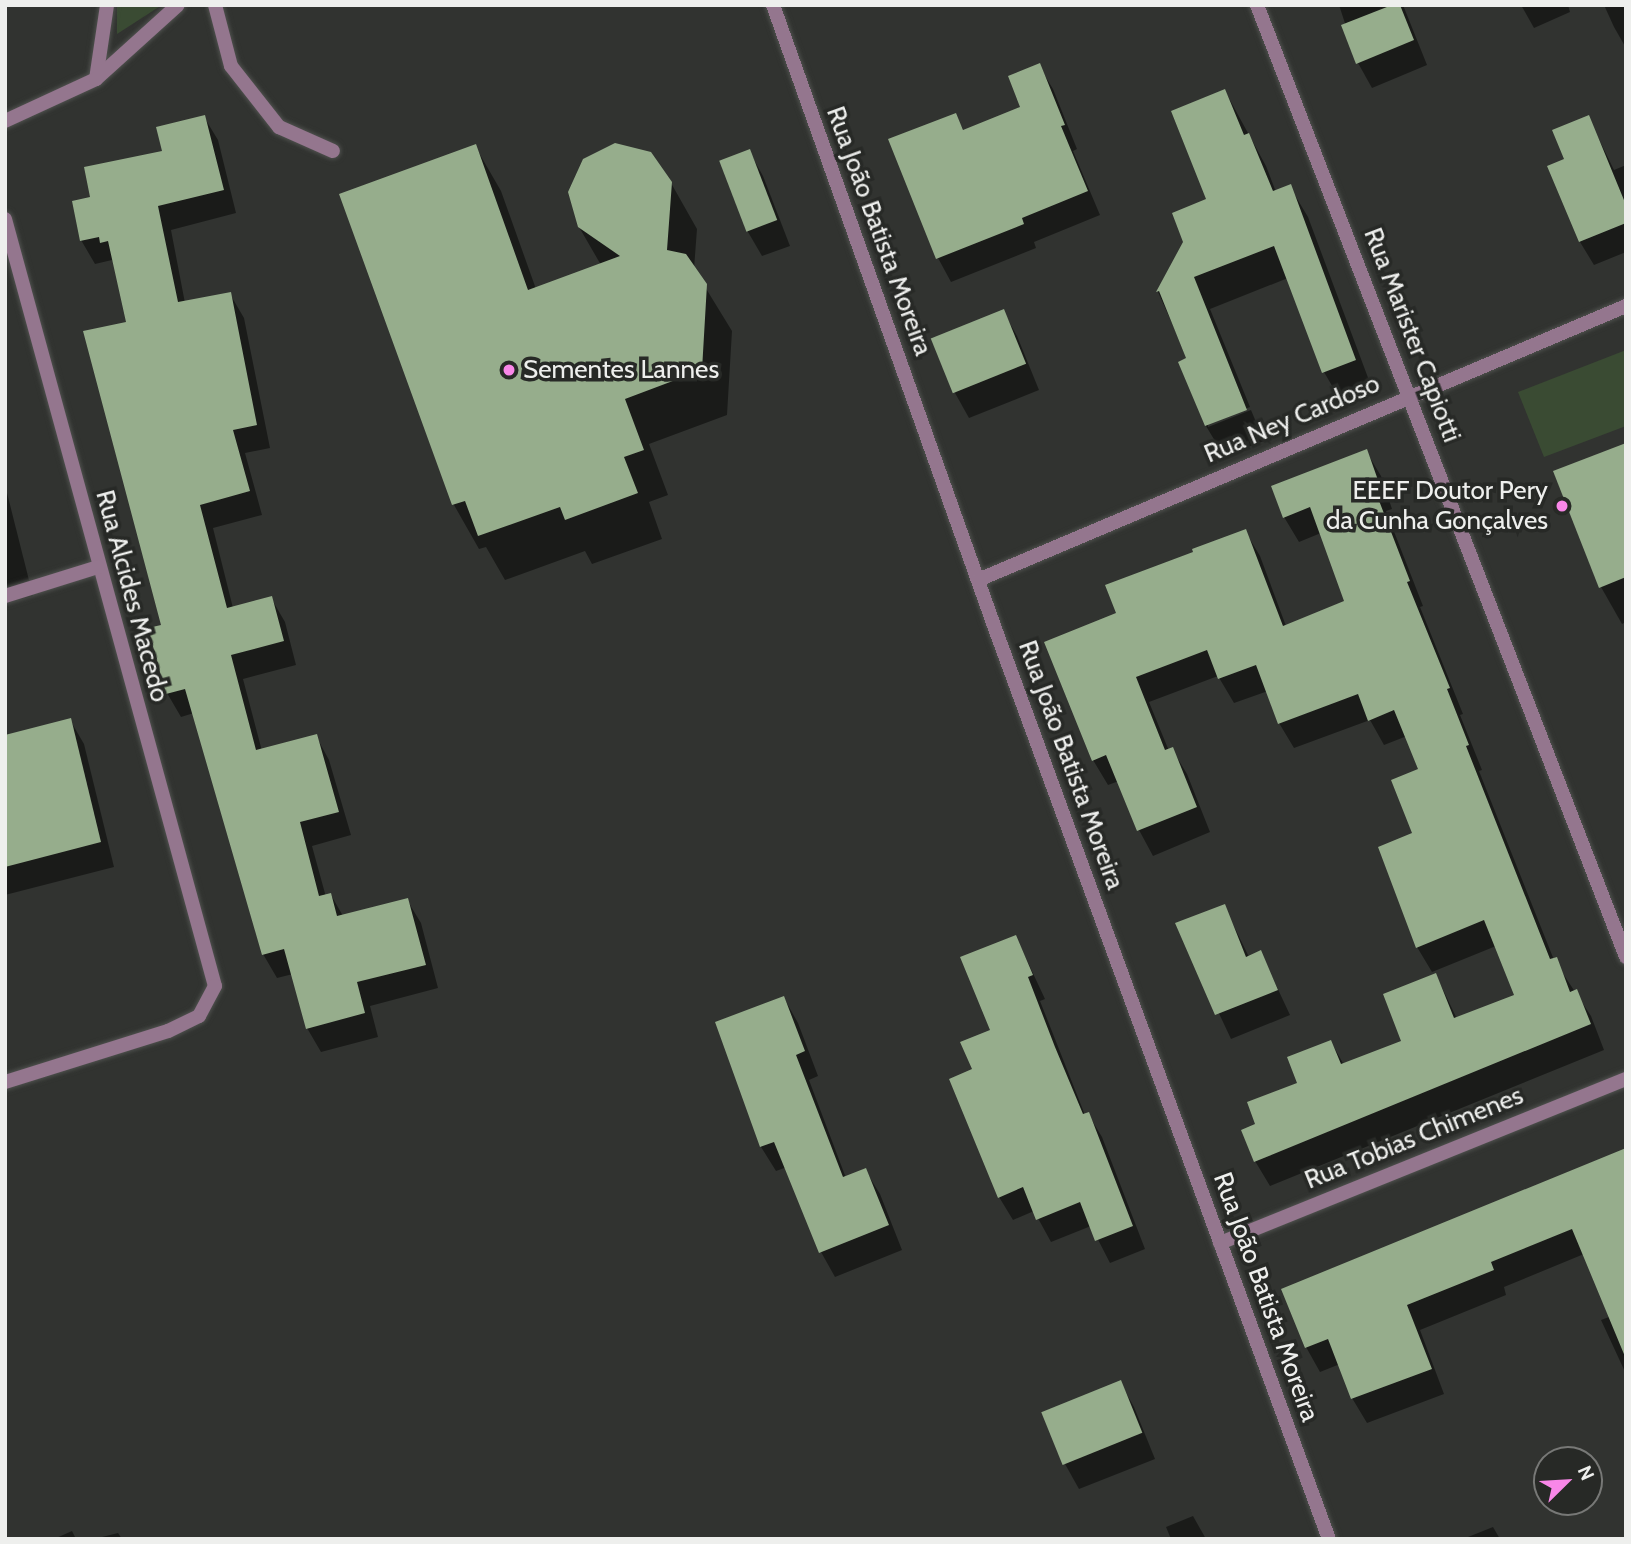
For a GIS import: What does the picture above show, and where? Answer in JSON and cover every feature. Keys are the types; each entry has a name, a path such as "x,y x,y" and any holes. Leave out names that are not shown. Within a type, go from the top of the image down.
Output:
{"street":[{"path":"96,79 107,5"},
{"path":"5,121 96,79 178,5"},
{"path":"215,5 231,66 279,127 333,151"},
{"name":"Rua João Batista Moreira","path":"773,5 978,580 1329,1539"},
{"name":"Rua Marister Capiotti","path":"1256,5 1626,957"},
{"name":"Rua Alcides Macedo","path":"5,219 215,986 199,1016 168,1031 5,1082"},
{"name":"Rua Ney Cardoso","path":"978,580 1626,306"},
{"path":"5,596 98,566"},
{"name":"Rua Tobias Chimenes","path":"1220,1243 1626,1079"}],"green space":[{"path":"117,5 162,5 117,34"},
{"path":"1626,350 1626,426 1544,457 1518,392"}],"building":[{"path":"1392,5 1400,5 1414,40 1356,64 1341,25"},
{"path":"1040,63 1065,125 1061,126 1088,191 1022,218 1024,224 936,259 888,139 956,113 963,130 1020,107 1008,76"},
{"path":"1225,89 1244,135 1249,133 1273,191 1291,184 1356,360 1322,373 1274,246 1194,277 1247,410 1205,426 1178,362 1186,358 1159,291 1156,292 1183,242 1172,213 1206,199 1171,111"},
{"path":"205,115 224,190 158,206 178,302 231,292 257,425 233,430 250,491 200,505 227,608 272,596 284,641 231,655 256,750 317,734 339,812 300,822 319,896 331,893 337,916 408,898 426,965 357,982 365,1013 306,1029 284,949 262,955 185,689 166,694 148,628 161,625 83,331 126,322 108,241 100,243 99,237 80,241 72,201 90,197 84,167 162,151 156,127"},
{"path":"1589,115 1626,205 1626,223 1579,242 1547,166 1564,159 1552,130"},
{"name":"Sementes Lannes","path":"615,143 651,152 672,182 667,250 686,254 707,284 702,370 625,399 644,450 624,457 638,493 565,520 560,507 478,536 465,501 452,505 339,194 476,144 528,290 620,256 578,227 568,192 583,159"},
{"path":"750,149 777,220 746,232 719,161"},
{"path":"1004,309 1026,364 953,393 931,339"},
{"path":"1626,443 1626,577 1599,588 1553,471"},
{"path":"1367,449 1379,483 1373,485 1410,581 1407,582 1450,688 1447,689 1469,745 1466,746 1550,959 1557,957 1570,992 1577,989 1591,1024 1254,1162 1241,1130 1255,1124 1247,1102 1297,1083 1287,1057 1331,1040 1341,1064 1401,1041 1383,994 1436,973 1454,1018 1514,995 1484,920 1416,948 1378,847 1412,833 1391,780 1418,769 1394,710 1368,721 1358,694 1278,724 1256,665 1218,679 1207,650 1136,677 1165,750 1173,747 1197,807 1137,831 1106,755 1092,761 1044,642 1116,613 1105,585 1246,529 1283,626 1344,601 1310,507 1283,518 1271,486"},
{"path":"71,718 101,842 5,867 5,735"},
{"path":"1225,904 1246,957 1261,950 1278,990 1215,1015 1175,923"},
{"path":"1016,935 1033,975 1028,977 1055,1047 1083,1114 1089,1112 1133,1226 1095,1241 1080,1202 1036,1220 1023,1187 998,1198 949,1079 972,1069 960,1042 990,1030 960,957"},
{"path":"784,996 805,1051 796,1055 843,1177 866,1168 889,1225 819,1253 774,1142 760,1147 715,1022"},
{"path":"1626,1148 1626,1359 1572,1229 1491,1262 1494,1270 1407,1305 1432,1369 1351,1399 1328,1339 1305,1348 1281,1289"},
{"path":"1121,1380 1142,1433 1063,1465 1041,1412"}],"place":[{"name":"Sementes Lannes","path":"509,370"},
{"name":"EEEF Doutor Pery da Cunha Gonçalves","path":"1562,506"}]}
